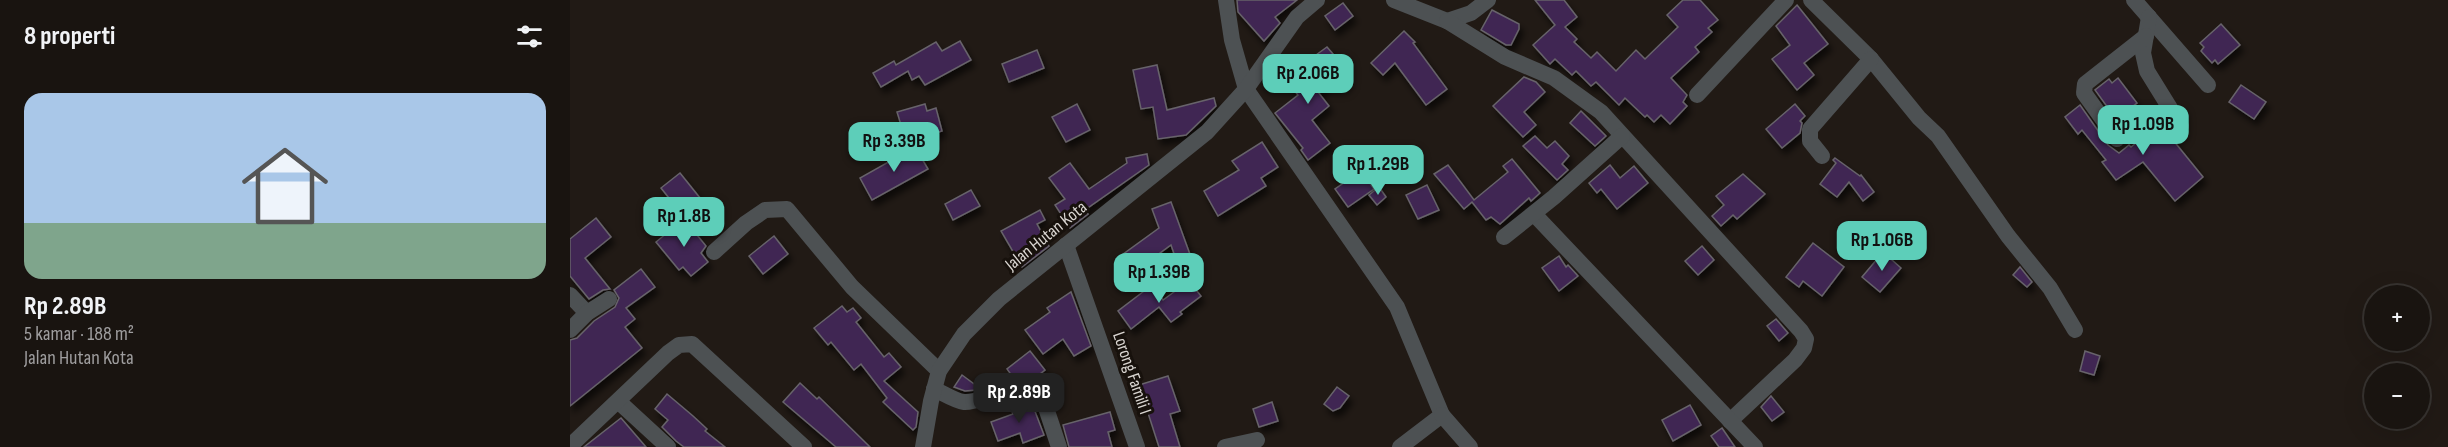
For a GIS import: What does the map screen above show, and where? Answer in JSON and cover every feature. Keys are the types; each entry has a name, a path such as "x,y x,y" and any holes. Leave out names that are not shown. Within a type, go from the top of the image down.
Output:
{"street":[{"path":"1226,0 1232,40 1246,90 1397,307 1443,415 1470,447"},
{"name":"Jalan Hutan Kota","path":"923,447 924,432 939,372 971,327 999,299 1207,132 1246,90 1297,17 1317,0"},
{"path":"1394,0 1446,21 1505,57 1554,78 1602,112 1801,331 1806,339 1804,348 1795,360 1730,421"},
{"path":"1446,21 1471,13 1488,0"},
{"path":"1697,95 1786,0"},
{"path":"1811,0 1871,59 1919,118 1938,136 2008,236 2050,288 2075,330"},
{"path":"2134,0 2208,85"},
{"path":"2148,17 2143,53 2147,71 2181,126"},
{"path":"2117,139 2084,93 2085,84 2146,36"},
{"path":"1822,156 1810,141 1810,129 1871,59"},
{"path":"1504,237 1534,214 1622,136"},
{"path":"714,252 765,210 787,209 852,286 939,372"},
{"path":"1534,214 1755,447"},
{"name":"Lorong Famili I","path":"1066,245 1137,447"},
{"path":"570,295 587,313"},
{"path":"570,330 587,313 609,299"},
{"path":"570,446 668,353 679,345 692,344 804,447"},
{"path":"934,389 965,403 997,393 1030,390 1037,392 1044,402 1059,447"},
{"path":"618,401 668,447"},
{"path":"1400,447 1443,415"},
{"path":"1225,447 1257,440"}],"building":[{"path":"1237,0 1297,0 1275,17 1280,23 1264,41 1238,12"},
{"path":"1535,0 1564,0 1577,17 1565,27 1577,39 1574,42 1591,58 1597,52 1616,71 1636,50 1645,59 1678,27 1667,15 1683,0 1700,0 1718,20 1708,28 1712,32 1695,47 1699,52 1671,78 1687,95 1683,102 1687,106 1670,124 1661,115 1654,122 1647,115 1645,117 1625,98 1619,105 1596,82 1591,86 1576,71 1572,75 1555,59 1550,64 1533,45 1555,25"},
{"path":"1343,3 1353,16 1335,30 1325,16"},
{"path":"1797,5 1828,44 1804,63 1814,75 1797,90 1772,59 1790,45 1776,26"},
{"path":"1492,10 1519,24 1511,45 1506,45 1481,30"},
{"path":"2221,24 2240,45 2218,64 2215,60 2212,63 2201,51 2204,47 2200,43"},
{"path":"1404,31 1415,42 1413,43 1447,89 1426,105 1395,63 1383,75 1371,63"},
{"path":"960,41 971,60 925,85 919,76 912,80 908,71 881,87 873,73 894,61 896,65 936,42 942,51"},
{"path":"1327,47 1339,61 1317,78 1325,87 1318,92 1329,106 1312,120 1330,143 1308,160 1301,150 1303,148 1275,113 1298,95 1288,82 1319,58 1316,55"},
{"path":"1037,50 1044,68 1009,82 1002,64"},
{"path":"1157,65 1167,110 1214,98 1216,106 1186,135 1158,139 1153,107 1141,109 1133,70"},
{"path":"1524,77 1536,82 1545,92 1524,112 1536,125 1523,137 1493,106"},
{"path":"2118,78 2137,103 2116,119 2095,90 2109,79 2112,83"},
{"path":"2241,85 2266,102 2254,119 2229,102"},
{"path":"925,104 927,111 936,108 942,131 906,141 897,112"},
{"path":"1077,104 1090,130 1066,142 1052,117"},
{"path":"1795,104 1805,116 1800,121 1802,123 1800,133 1782,148 1766,129"},
{"path":"2080,105 2108,145 2119,153 2129,145 2131,147 2160,124 2203,177 2175,201 2143,162 2116,180 2102,162 2106,160 2082,130 2078,134 2065,117"},
{"path":"1581,111 1606,136 1595,146 1570,123"},
{"path":"1535,136 1547,148 1555,141 1569,156 1562,164 1568,170 1557,180 1523,146"},
{"path":"1262,142 1278,167 1261,178 1266,186 1218,216 1204,191 1239,170 1232,161"},
{"path":"915,147 928,169 872,200 860,178"},
{"path":"1147,154 1149,165 1085,210 1088,214 1070,228 1055,205 1065,199 1049,178 1070,163 1089,189 1127,163 1126,158"},
{"path":"1835,158 1861,175 1874,192 1863,201 1849,182 1837,197 1820,184 1836,163 1833,160"},
{"path":"1512,159 1540,193 1531,201 1529,198 1500,224 1491,217 1486,220 1472,202 1464,209 1434,174 1448,165 1474,200 1508,172 1503,166"},
{"path":"1610,165 1620,178 1634,166 1648,183 1617,209 1601,189 1597,193 1589,183"},
{"path":"1361,171 1374,189 1348,207 1335,189"},
{"path":"680,173 708,208 689,223 661,188"},
{"path":"1743,174 1765,194 1737,219 1733,215 1721,226 1712,216 1724,205 1716,196"},
{"path":"1427,185 1439,210 1418,219 1406,195"},
{"path":"1379,187 1386,197 1377,205 1369,195"},
{"path":"971,190 980,206 953,220 945,204"},
{"path":"1171,202 1192,260 1178,265 1171,245 1145,264 1149,270 1139,277 1122,255 1159,228 1152,209"},
{"path":"1040,210 1045,220 1037,224 1049,246 1022,267 1001,231"},
{"path":"596,218 611,237 585,258 610,289 603,290 589,299 570,276 570,239"},
{"path":"684,219 706,246 701,253 708,262 691,276 683,267 679,270 656,242"},
{"path":"774,236 788,254 763,274 749,256"},
{"path":"1813,243 1844,267 1822,296 1803,281 1799,287 1786,277"},
{"path":"1702,246 1714,260 1698,275 1685,261"},
{"path":"1883,252 1901,268 1880,292 1862,277"},
{"path":"1559,256 1566,267 1568,265 1578,276 1559,291 1542,268"},
{"path":"2020,267 2032,282 2027,287 2013,275"},
{"path":"641,269 655,287 626,308 635,319 625,327 642,348 570,406 570,340 577,338 594,321 615,307 619,298 614,290"},
{"path":"1189,281 1201,296 1171,322 1159,307 1131,329 1118,311 1152,285 1163,300"},
{"path":"1071,292 1091,346 1074,356 1063,339 1043,354 1025,330 1050,312 1047,308"},
{"path":"842,306 847,312 853,308 861,318 856,322 884,357 889,353 901,367 884,381 918,412 916,427 913,430 883,402 887,398 861,364 854,370 831,342 828,345 814,328"},
{"path":"1776,319 1788,333 1779,341 1767,326"},
{"path":"1030,351 1045,370 1032,380 1015,380 1007,369"},
{"path":"2085,351 2100,356 2094,375 2080,371"},
{"path":"962,375 978,387 976,390 965,391 954,387"},
{"path":"1168,376 1180,411 1170,414 1180,447 1159,447 1139,385"},
{"path":"800,383 817,399 819,397 870,447 836,447 783,402"},
{"path":"1337,387 1349,396 1340,408 1333,411 1324,404"},
{"path":"667,394 725,447 684,447 676,441 662,427 668,420 655,409"},
{"path":"1771,396 1784,412 1772,421 1761,407"},
{"path":"1031,401 1044,435 1023,443 1020,433 998,441 991,422 1013,414 1011,408"},
{"path":"1272,402 1278,421 1259,427 1253,409"},
{"path":"1690,405 1701,425 1673,441 1662,420"},
{"path":"1110,412 1115,430 1108,432 1112,447 1069,447 1063,425"},
{"path":"621,418 646,447 584,447"},
{"path":"1722,428 1735,447 1719,447 1711,436"}]}
